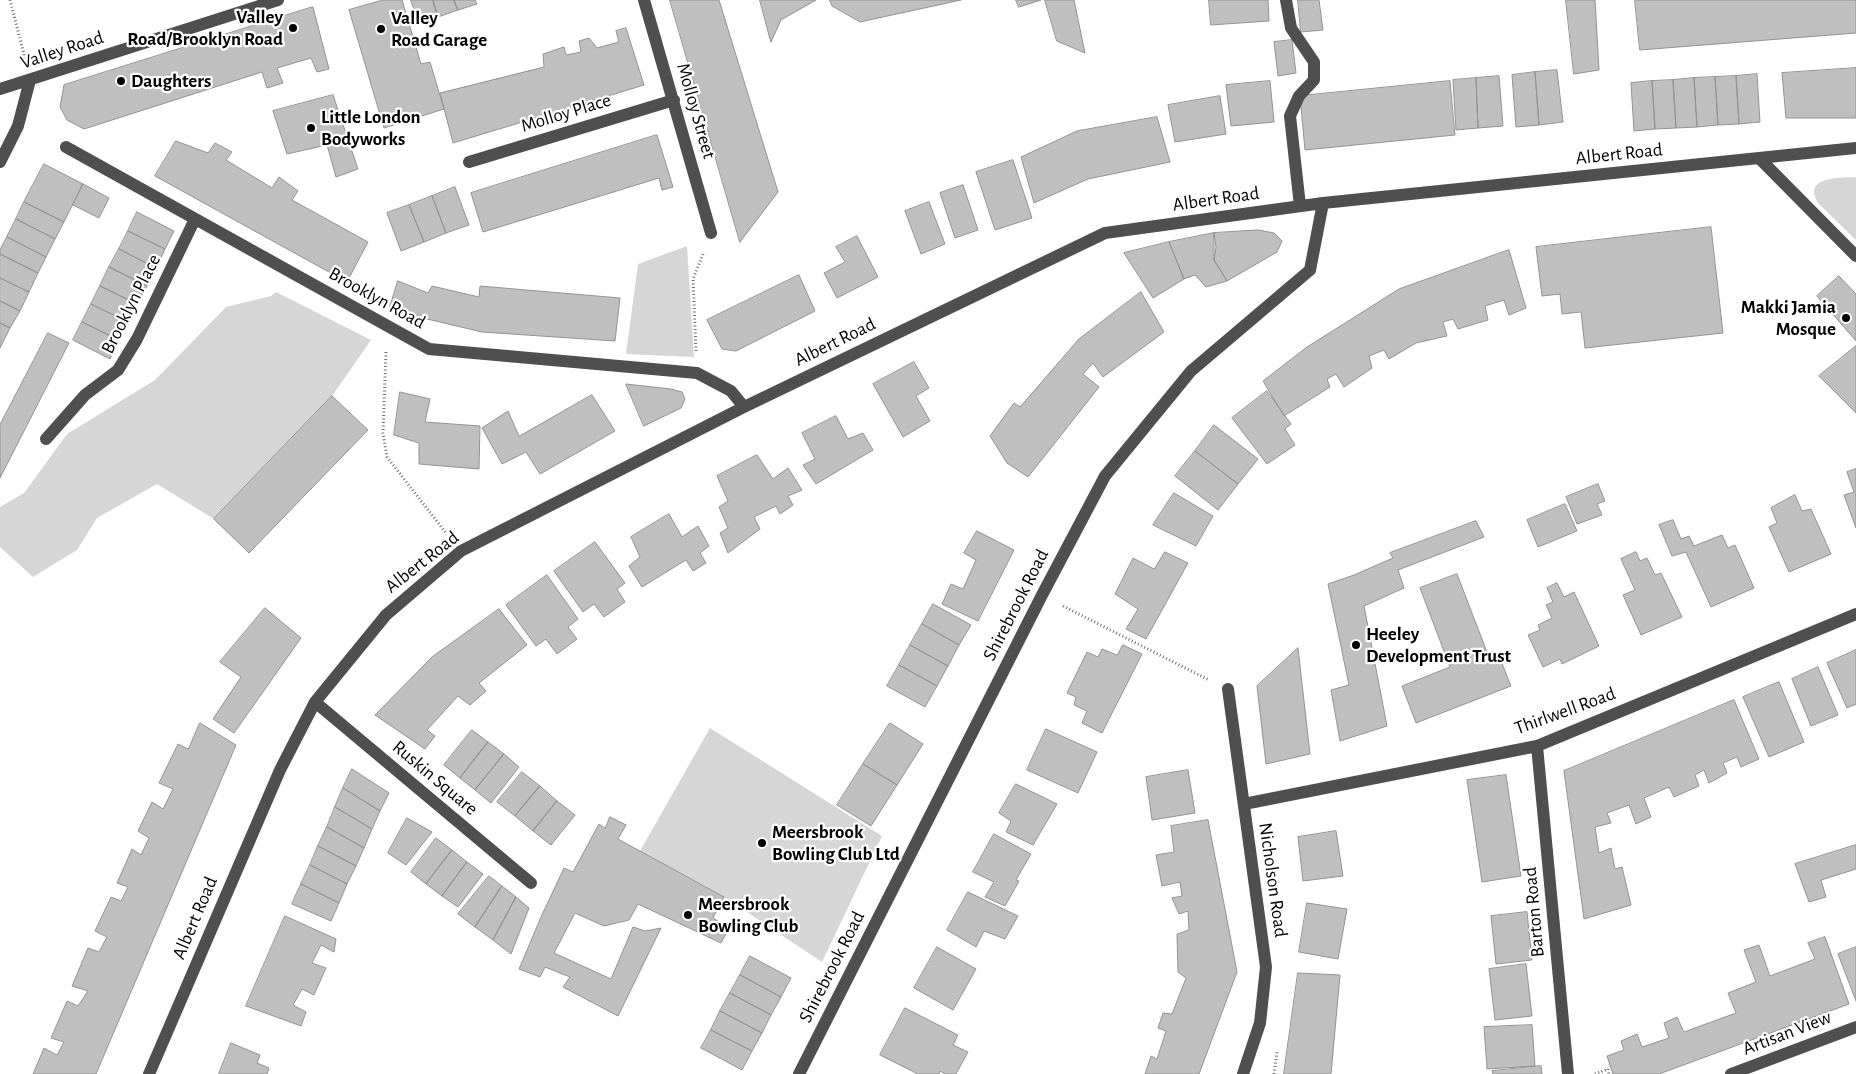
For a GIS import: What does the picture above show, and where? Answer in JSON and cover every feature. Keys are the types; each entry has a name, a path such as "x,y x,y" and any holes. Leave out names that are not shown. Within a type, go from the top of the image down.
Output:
{"street":[{"name":"Valley Road","path":"0,89 278,0"},
{"name":"Molloy Street","path":"644,0 712,232"},
{"path":"1286,0 1290,28 1314,62 1314,80 1299,96 1290,116 1300,206"},
{"path":"0,162 18,126 30,80"},
{"name":"Molloy Place","path":"469,162 674,100"},
{"name":"Brooklyn Road","path":"66,147 429,349 697,373 731,391 744,407"},
{"name":"Albert Road","path":"149,1074 280,770 315,702 386,615 460,551 744,407 1105,233 1323,203 1856,148"},
{"path":"1759,158 1856,256"},
{"name":"Shirebrook Road","path":"799,1074 1042,595 1106,476 1191,371 1310,270 1323,203"},
{"name":"Brooklyn Place","path":"46,439 85,395 118,370 137,339 195,219"},
{"name":"Thirlwell Road","path":"1244,804 1537,746 1856,614"},
{"name":"Nicholson Road","path":"1228,689 1266,967 1260,1023 1242,1074"},
{"name":"Ruskin Square","path":"315,702 532,883"},
{"name":"Barton Road","path":"1537,746 1568,1074"},
{"name":"Artisan View","path":"1731,1074 1856,1027"}],"path":[{"path":"10,0 30,80"},
{"path":"697,373 693,279 712,232"},
{"path":"387,325 383,433 387,457 460,551"},
{"path":"1042,595 1228,689"},
{"path":"1595,1074 1608,1069 1609,1074"}],"shaded area":[{"path":"1856,177 1856,240 1818,203 1814,194 1815,188 1825,180"},
{"path":"687,246 694,357 626,354 638,264"},
{"path":"276,292 371,340 332,396 214,519 157,484 97,518 77,550 33,577 0,547 0,507 24,493 67,434 155,380 226,307 271,296"},
{"name":"Meersbrook Bowling Club Ltd","path":"710,728 882,836 822,962 724,897 640,851"}],"building":[{"path":"383,0 402,0 421,64 430,62 444,109 384,128 349,10"},
{"path":"411,0 433,0 438,17 419,23"},
{"path":"433,0 454,0 458,10 438,17"},
{"path":"454,0 475,0 477,4 458,10"},
{"path":"670,0 719,0 778,192 740,242"},
{"path":"760,0 816,0 781,20 771,42"},
{"path":"830,0 961,0 860,22 832,6"},
{"path":"1016,0 1041,0 1019,7"},
{"path":"1045,0 1074,0 1085,53 1057,41"},
{"path":"1209,0 1268,0 1269,21 1211,25"},
{"path":"1298,0 1319,0 1323,30 1301,32"},
{"path":"1566,0 1595,0 1599,70 1574,74"},
{"path":"1635,0 1856,0 1856,33 1640,50"},
{"path":"313,7 329,69 317,72 311,58 277,68 283,83 267,88 262,72 84,129 67,120 60,107 64,85"},
{"path":"626,28 644,85 453,143 440,93 544,67 543,54 564,47 566,55 581,52 579,41 589,38 597,48 619,42 616,31"},
{"path":"1292,40 1296,73 1278,76 1274,42"},
{"path":"1856,68 1856,118 1786,118 1782,73"},
{"path":"1557,70 1563,122 1539,125 1535,72"},
{"path":"1535,72 1539,125 1516,127 1512,75"},
{"path":"1757,74 1760,122 1739,124 1736,76"},
{"path":"1499,76 1503,126 1478,128 1476,78"},
{"path":"1736,76 1739,124 1718,125 1715,77"},
{"path":"1715,77 1718,125 1697,127 1694,78"},
{"path":"1476,78 1478,128 1456,130 1453,80"},
{"path":"1694,78 1697,127 1676,128 1673,80"},
{"path":"1673,80 1676,128 1655,129 1652,81"},
{"path":"1270,81 1274,122 1231,126 1226,85"},
{"path":"1450,81 1455,135 1305,150 1300,96"},
{"path":"1652,81 1655,129 1634,131 1631,83"},
{"name":"Little London Bodyworks","path":"333,95 358,169 336,177 327,145 287,154 273,111"},
{"path":"1220,96 1226,134 1175,142 1168,105"},
{"path":"1157,117 1170,162 1088,179 1034,203 1021,157 1077,131"},
{"path":"657,135 673,187 662,190 659,178 483,232 471,193"},
{"path":"176,141 208,153 215,143 232,152 226,160 272,188 279,177 298,191 292,200 368,242 347,282 155,176"},
{"path":"1013,160 1032,218 995,230 976,172"},
{"path":"44,164 83,184 64,222 24,202"},
{"path":"83,184 109,198 99,218 73,205"},
{"path":"963,185 978,230 955,238 940,193"},
{"path":"455,187 469,225 446,233 432,196"},
{"path":"432,196 446,233 424,242 409,205"},
{"path":"24,202 64,222 55,239 16,219"},
{"path":"929,202 945,244 921,254 905,211"},
{"path":"409,205 424,242 401,251 387,213"},
{"path":"137,212 174,231 165,249 128,231"},
{"path":"16,219 55,239 46,257 7,237"},
{"path":"1711,227 1723,333 1585,348 1581,312 1562,314 1560,294 1542,296 1536,247"},
{"path":"1258,230 1274,233 1282,241 1277,252 1227,281 1214,260 1216,247 1214,233"},
{"path":"128,231 165,249 156,268 119,249"},
{"path":"1214,233 1214,260 1227,281 1206,287 1195,275 1184,279 1169,242"},
{"path":"857,236 878,277 837,298 824,273 845,262 836,247"},
{"path":"7,237 46,257 38,273 0,254 0,250"},
{"path":"1169,242 1184,279 1153,298 1124,253"},
{"path":"119,249 156,268 147,286 109,267"},
{"path":"1509,250 1526,308 1509,315 1504,300 1485,306 1488,320 1458,329 1453,319 1443,322 1447,336 1416,343 1389,359 1384,350 1369,356 1372,368 1344,387 1336,374 1327,379 1330,387 1284,416 1263,381 1307,347 1399,289"},
{"path":"0,254 38,273 29,292 0,278"},
{"path":"109,267 147,286 137,304 100,286"},
{"path":"799,275 815,311 736,351 722,349 707,320"},
{"name":"Makki Jamia Mosque","path":"1839,276 1856,294 1856,341 1817,296"},
{"path":"0,278 29,292 20,311 0,301"},
{"path":"398,281 428,293 432,286 479,297 480,286 620,298 615,341 482,332 427,319 390,307"},
{"path":"100,286 137,304 128,322 91,304"},
{"path":"1141,292 1164,332 1103,377 1093,363 1083,374 1099,387 1028,477 1007,463 990,436 1014,403 1020,407 1079,339"},
{"path":"0,301 20,311 10,328 0,323"},
{"path":"91,304 128,322 119,340 82,322"},
{"path":"82,322 119,340 110,359 73,340"},
{"path":"0,323 10,328 0,348"},
{"path":"48,333 69,343 0,478 0,425"},
{"name":"Makki Jamia Mosque","path":"1856,346 1856,413 1819,376"},
{"path":"914,362 929,388 916,396 930,421 903,437 873,384"},
{"path":"626,384 671,389 682,392 685,399 681,408 644,426"},
{"path":"1267,391 1291,424 1285,429 1295,445 1267,464 1232,418"},
{"path":"400,392 430,399 425,422 480,426 479,469 419,464 419,443 394,435"},
{"path":"592,395 615,431 540,474 526,452 502,464 482,428 508,411 519,436"},
{"path":"332,396 368,430 249,553 214,519"},
{"path":"836,416 848,439 863,433 873,450 816,484 803,465 815,459 802,433"},
{"path":"1214,425 1258,459 1238,484 1195,451"},
{"path":"1195,451 1238,484 1218,510 1175,476"},
{"path":"757,455 773,479 788,468 802,490 788,496 793,505 780,514 776,506 754,517 760,529 728,553 720,533 728,528 719,507 728,501 717,476"},
{"path":"1856,469 1856,528 1844,495 1854,492 1847,472"},
{"path":"1598,484 1605,501 1597,504 1602,515 1577,524 1566,497"},
{"path":"1174,493 1213,516 1196,546 1153,525"},
{"path":"1795,495 1802,511 1811,509 1831,554 1789,572 1769,527 1777,523 1771,508"},
{"path":"1565,504 1577,531 1538,547 1527,520"},
{"path":"669,514 682,537 698,526 709,546 700,553 706,563 693,571 686,560 642,587 629,566 640,557 631,537"},
{"path":"1673,520 1681,539 1689,536 1694,546 1722,535 1728,548 1735,545 1754,588 1711,607 1686,552 1672,556 1659,525"},
{"name":"Heeley Development Trust","path":"1476,521 1484,537 1398,570 1404,588 1364,606 1387,726 1340,741 1331,690 1349,685 1328,584 1393,558 1390,553"},
{"path":"977,531 1014,550 978,621 942,604 951,584 963,589 976,560 964,553"},
{"path":"595,542 625,583 617,589 625,602 604,617 594,604 583,612 554,571"},
{"path":"1165,552 1188,563 1146,639 1126,629 1138,609 1115,594 1133,558 1154,569"},
{"path":"1636,552 1640,561 1647,558 1655,575 1661,573 1682,617 1641,635 1623,595 1635,590 1621,559"},
{"path":"1457,574 1490,660 1499,656 1511,686 1416,723 1402,686 1450,667 1420,588"},
{"path":"547,575 578,619 568,627 577,639 557,654 546,639 536,646 506,605"},
{"path":"1557,583 1564,597 1574,592 1599,646 1562,664 1560,659 1543,667 1528,635 1540,630 1538,625 1552,618 1546,605 1553,602 1547,588"},
{"path":"933,604 971,625 959,645 922,624"},
{"path":"265,608 301,638 234,733 213,719 241,677 220,662"},
{"path":"499,609 527,645 479,683 486,691 470,705 458,696 427,730 435,736 425,749 375,715 432,657"},
{"path":"922,624 959,645 948,666 910,645"},
{"path":"910,645 948,666 937,686 899,665"},
{"path":"1123,645 1142,654 1102,733 1082,723 1087,711 1074,705 1076,697 1067,693 1087,652 1098,657 1102,649 1117,655"},
{"path":"1298,648 1310,754 1266,764 1257,686"},
{"path":"1856,650 1856,704 1847,708 1827,663"},
{"path":"899,665 937,686 925,707 887,686"},
{"path":"1818,667 1838,715 1811,726 1792,679"},
{"path":"1779,682 1804,742 1769,757 1743,697"},
{"path":"1734,700 1759,759 1741,767 1737,757 1723,763 1727,773 1709,783 1704,770 1695,775 1699,786 1674,797 1669,787 1644,798 1651,817 1636,824 1629,805 1607,813 1611,823 1595,827 1599,853 1611,848 1615,869 1622,867 1631,905 1584,919 1564,771"},
{"path":"200,723 236,745 96,1074 33,1074 44,1048 57,1055 64,1042 51,1038 67,1001 78,1006 88,991 72,986 88,948 99,952 107,937 95,931 111,897 121,901 128,887 117,883 132,849 141,855 149,838 138,831 152,802 163,809 173,789 159,783 178,744 188,749"},
{"path":"890,723 923,744 897,785 863,764"},
{"path":"1046,729 1097,752 1078,793 1027,770"},
{"path":"472,730 488,742 460,778 444,765"},
{"path":"488,742 504,754 475,790 460,778"},
{"path":"504,754 519,767 491,803 475,790"},
{"path":"863,764 897,785 871,826 837,805"},
{"path":"352,769 389,793 380,811 343,788"},
{"path":"1188,770 1195,813 1152,820 1146,777"},
{"path":"522,772 540,786 515,816 497,802"},
{"path":"1506,775 1521,876 1482,882 1467,780"},
{"path":"1016,784 1057,804 1033,845 1006,832 1011,821 999,813"},
{"path":"540,786 557,801 533,831 515,816"},
{"path":"343,788 380,811 372,829 335,807"},
{"path":"557,801 575,815 551,845 533,831"},
{"path":"335,807 372,829 364,848 327,827"},
{"name":"Meersbrook Bowling Club","path":"610,817 626,825 618,839 724,897 713,918 729,928 721,943 638,904 629,920 604,926 575,913 554,953 611,979 633,927 645,931 661,928 618,1016 563,987 570,977 545,967 540,977 519,969 564,868 573,872 599,824 605,828"},
{"path":"407,818 432,832 406,865 388,853"},
{"path":"1208,820 1237,972 1199,1074 1145,1074 1151,1056 1157,1059 1166,1031 1158,1028 1163,1013 1172,1014 1186,978 1178,972 1177,934 1189,930 1188,911 1179,914 1172,898 1182,896 1180,882 1162,886 1156,855 1174,852 1171,826"},
{"path":"327,827 364,848 356,866 318,846"},
{"path":"1336,831 1343,876 1303,881 1298,837"},
{"path":"994,834 1031,854 1016,880 1019,881 1005,906 985,897 994,882 973,872"},
{"path":"436,838 452,850 426,884 411,872"},
{"path":"1856,845 1856,869 1821,880 1826,897 1809,902 1795,864"},
{"path":"318,846 356,866 347,884 310,865"},
{"path":"452,850 467,862 442,896 426,884"},
{"path":"467,862 483,874 458,907 442,896"},
{"path":"310,865 347,884 339,903 301,884"},
{"path":"489,876 502,886 475,927 458,914"},
{"path":"301,884 339,903 331,921 292,904"},
{"path":"502,886 516,897 493,940 475,927"},
{"path":"968,892 1018,916 1005,939 984,931 976,947 947,930"},
{"path":"516,897 529,908 511,954 493,940"},
{"path":"1307,903 1347,909 1338,959 1299,952"},
{"path":"1527,912 1532,960 1496,964 1491,916"},
{"path":"285,916 336,939 334,952 321,945 312,963 326,968 314,995 302,989 293,1005 306,1012 301,1026 246,1006"},
{"path":"1825,937 1849,1004 1659,1074 1613,1074 1607,1056 1624,1050 1621,1041 1637,1034 1642,1047 1669,1038 1664,1023 1677,1017 1684,1032 1736,1013 1728,993 1756,982 1744,950 1759,945 1770,976 1815,959 1808,943"},
{"path":"937,947 976,969 953,1010 914,988"},
{"path":"1856,947 1856,1001 1838,954"},
{"path":"750,956 791,978 781,997 740,975"},
{"path":"1526,964 1532,1016 1495,1020 1489,969"},
{"path":"1298,973 1340,975 1331,1074 1284,1074"},
{"path":"740,975 781,997 771,1015 730,993"},
{"path":"730,993 771,1015 762,1033 720,1011"},
{"path":"905,1008 958,1035 953,1045 968,1052 956,1074 945,1074 940,1071 939,1074 918,1074 880,1055"},
{"path":"720,1011 762,1033 752,1051 711,1030"},
{"path":"1532,1025 1535,1066 1487,1069 1484,1027"},
{"path":"711,1030 752,1051 742,1070 701,1048"},
{"path":"231,1043 260,1055 257,1063 269,1068 267,1074 219,1074"},
{"path":"1541,1066 1542,1074 1493,1074 1492,1071"}],"place":[{"name":"Valley Road/Brooklyn Road","path":"293,28"},
{"name":"Valley Road Garage","path":"381,29"},
{"name":"Daughters","path":"121,81"},
{"name":"Little London Bodyworks","path":"311,128"},
{"name":"Makki Jamia Mosque","path":"1846,318"},
{"name":"Heeley Development Trust","path":"1356,645"},
{"name":"Meersbrook Bowling Club Ltd","path":"762,843"},
{"name":"Meersbrook Bowling Club","path":"688,915"}]}
